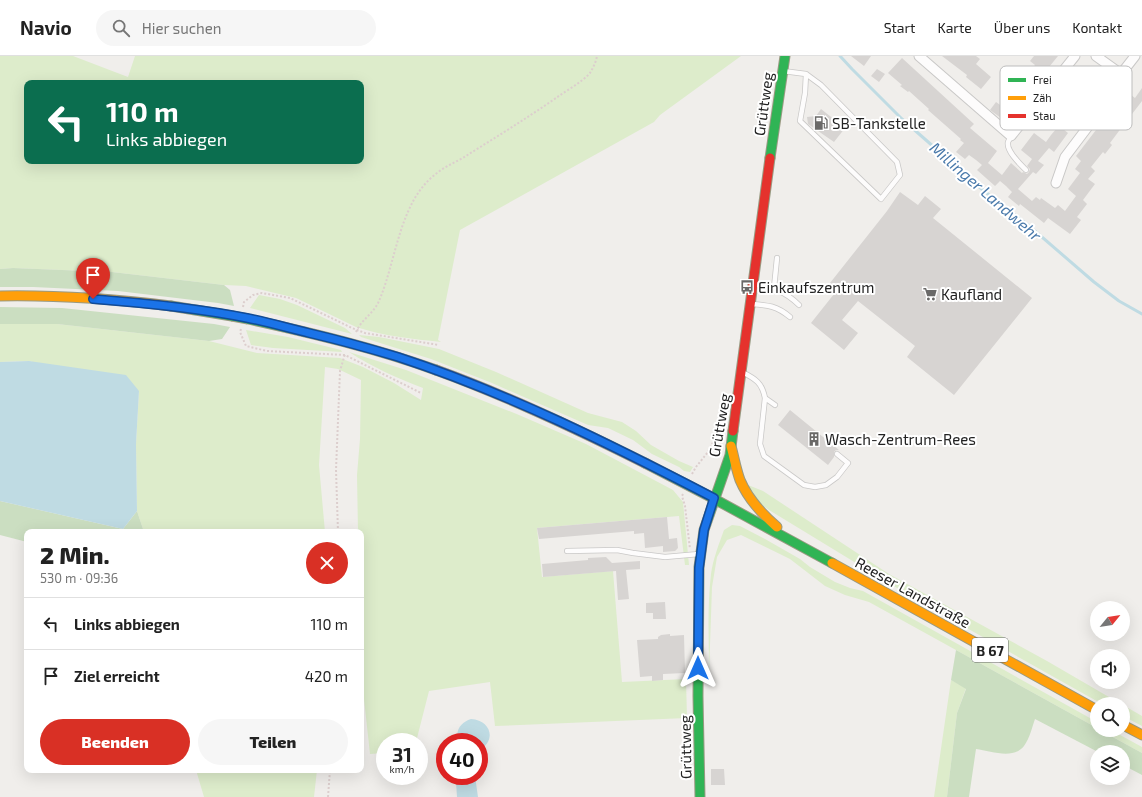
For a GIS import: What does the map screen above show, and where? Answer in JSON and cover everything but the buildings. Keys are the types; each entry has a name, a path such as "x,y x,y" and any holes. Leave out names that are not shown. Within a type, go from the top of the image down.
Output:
{"main road":[{"name":"Grüttweg","path":"700,797 698,689 699,568 704,530 732,446 785,56"},
{"name":"B 67","path":"0,296 38,295 169,306 248,319 352,344 398,357 442,372 561,422 714,498"},
{"name":"B 67","path":"732,446 740,480 748,496 766,517 794,542"},
{"name":"Reeser Landstraße","path":"714,498 1090,706"},
{"path":"1130,728 1142,735"}],"street":[{"path":"919,56 1000,126"},
{"path":"1067,66 1075,56"},
{"path":"1096,56 1110,66"},
{"path":"1127,66 1135,56"},
{"path":"1004,130 1011,136 1016,130"},
{"path":"1056,183 1064,157 1085,130"}],"lane":[{"path":"782,71 806,74 821,85 897,162 900,175 881,198 800,121 805,93 806,74"},
{"path":"1011,136 1008,143 1009,149 1016,160 1026,170"},
{"path":"774,288 778,258"},
{"path":"753,284 774,288 792,298 799,305"},
{"path":"751,304 776,307 790,317"},
{"path":"742,372 758,381 766,398 760,444 764,456 804,485 815,487 826,485 837,478 848,463 837,454"},
{"path":"766,398 775,405"},
{"path":"567,552 617,550 633,554 665,557 701,554"}],"path":[{"path":"338,529 336,470 340,371 345,355 352,344 357,330 379,302 391,267 403,223 412,203 425,183 438,172 529,117 583,79 591,72 597,56"},
{"path":"328,797 330,773"}],"green space":[{"path":"0,56 73,56 128,77 135,56 741,56 660,115 654,122 460,230 438,340 441,342 398,337 366,330 356,327 296,298 246,286 224,285 112,272 13,268 0,269"},
{"path":"13,268 112,272 224,285 230,290 234,306 118,291 0,287 0,269"},
{"path":"259,295 280,299 297,305 345,328 352,334 250,308"},
{"path":"0,307 62,308 230,327 222,339 209,341 57,324 0,324"},
{"path":"0,324 57,324 209,341 257,353 340,358 363,367 394,383 421,400 423,388 385,372 349,352 406,370 519,415 586,444 673,490 683,502 689,565 685,565 679,516 537,528 542,577 613,571 622,682 686,679 687,718 495,726 490,682 429,691 418,733 376,733 376,754 370,754 364,699 364,529 358,529 357,475 360,439 361,380 338,369 325,367 319,465 325,529 143,529 137,511 136,444 139,391 29,361 0,362"},
{"path":"246,330 288,337 341,350 342,352 273,348 251,345"},
{"path":"359,335 379,337 439,349 496,372 588,413 622,422 636,431 651,445 693,467 690,472 684,471 652,454 633,440 608,428 588,425 492,383 431,359 361,337"},
{"path":"748,485 763,491 889,574 1047,661 1090,686 1090,689 1095,689 1109,697 1090,697 915,599 761,504"},
{"path":"0,501 123,529 24,529 24,541 0,535"},
{"path":"137,511 143,529 123,529"},
{"path":"732,525 740,526 765,539 800,559 835,582 863,591 1090,718 1090,724 869,602 845,595 825,586 790,559 741,535 727,540 717,557 712,587 709,674 709,611 711,574 724,530"},
{"path":"956,650 1090,724 1090,737 1113,737 1127,745 1090,745 1090,748 1035,719 1028,740 1024,746 1014,753 1002,754 976,749 969,797 947,797 957,713 966,689 951,680"},
{"path":"951,680 966,688 957,713 947,797 934,797"},
{"path":"1130,709 1142,716 1142,726 1130,720"},
{"path":"1113,737 1124,737 1142,747 1142,753 1130,745"},
{"path":"1130,746 1142,753 1142,775 1130,769"},
{"path":"197,773 317,773 314,797 204,797"}],"water":[{"path":"29,361 126,375 139,391 136,444 137,511 123,529 0,501 0,362"},
{"path":"467,720 478,720 487,727 490,736 488,742 488,733 457,733 461,725"},
{"path":"456,785 476,785 478,797 457,797"}],"waterway":[{"name":"Millinger Landwehr","path":"840,56 902,119 984,191 1028,225 1094,282 1119,301 1142,314"}],"traffic: fast":[{"path":"770,158 785,56"},
{"path":"171,306 232,316"},
{"path":"232,316 248,319"},
{"path":"248,319 343,342 436,370"},
{"path":"700,797 698,696 699,567 704,530 730,455 733,431"},
{"path":"645,463 832,563"}],"traffic: slow":[{"path":"0,296 86,298 171,306"},
{"path":"731,446 743,487 756,506 777,527"},
{"path":"832,563 1090,706"},
{"path":"1130,729 1142,735"}],"traffic: jam":[{"path":"733,431 770,158"},
{"path":"436,370 542,414 645,463"}],"place":[{"name":"SB-Tankstelle","path":"821,123"},
{"name":"Einkaufszentrum","path":"747,287"},
{"name":"Kaufland","path":"930,294"},
{"name":"Wasch-Zentrum-Rees","path":"814,439"}],"route":[{"path":"93,299 169,306 248,319 352,344 398,357 481,387 561,422 714,498 704,530 699,568 698,668"}]}
